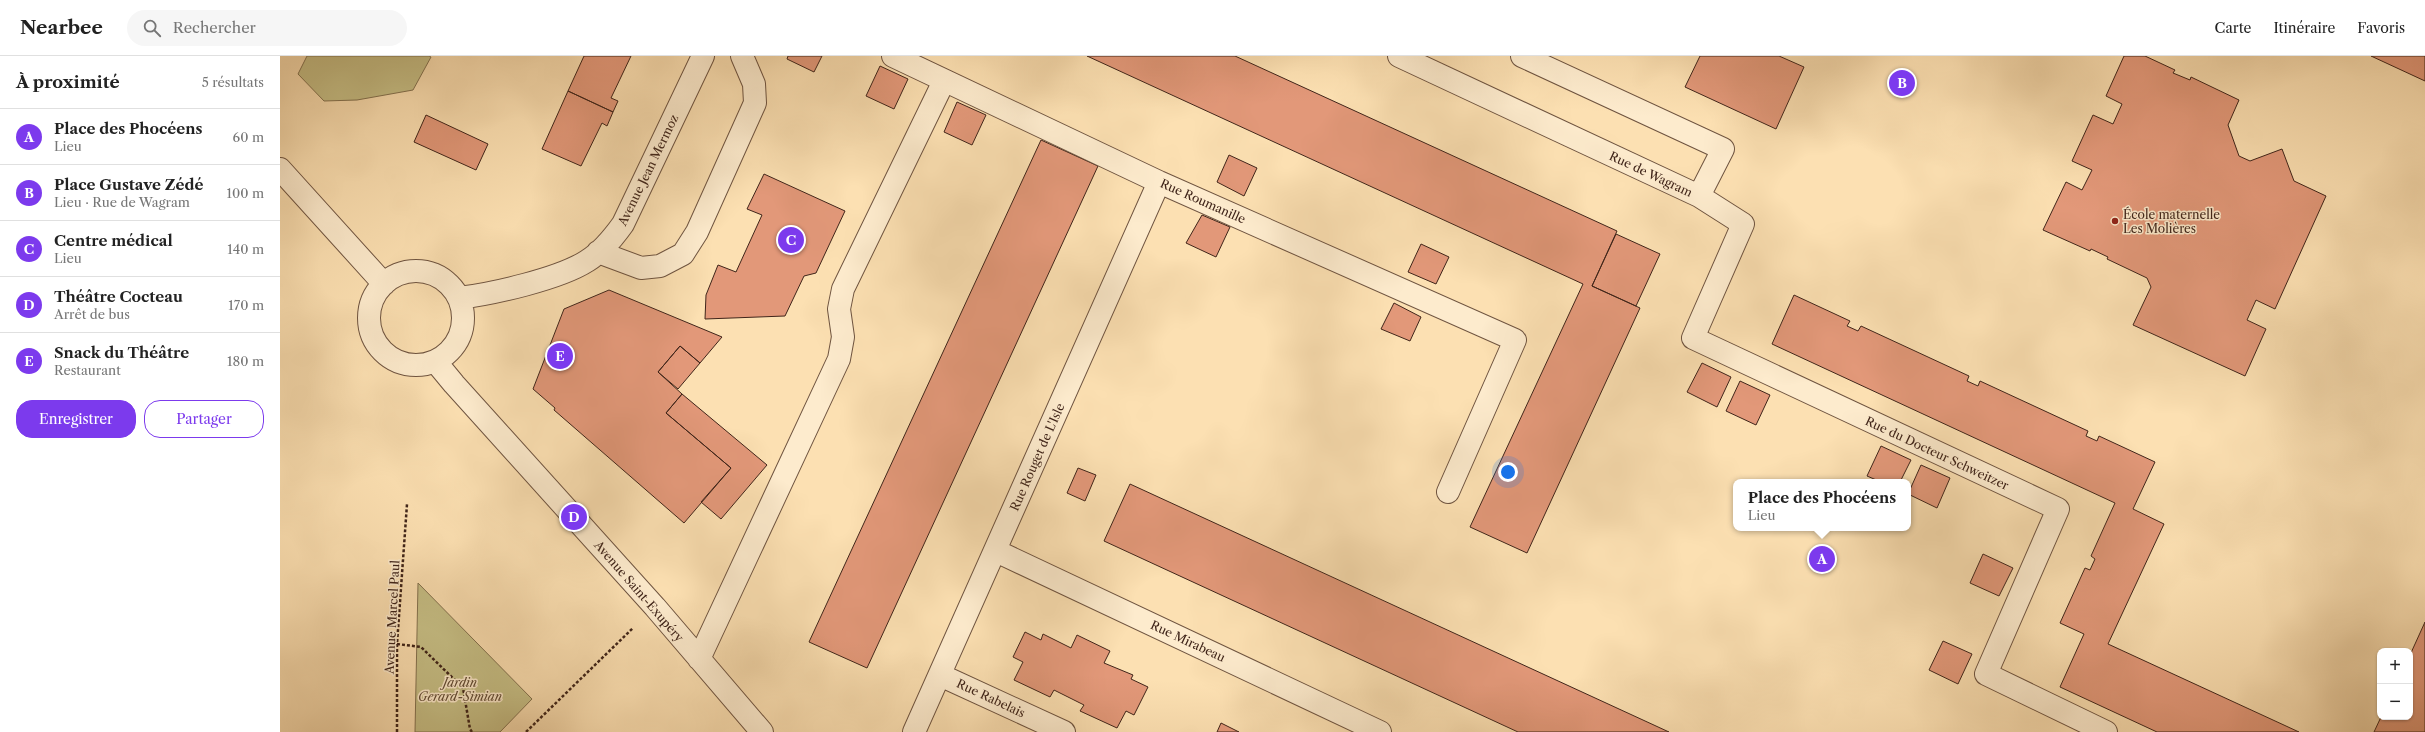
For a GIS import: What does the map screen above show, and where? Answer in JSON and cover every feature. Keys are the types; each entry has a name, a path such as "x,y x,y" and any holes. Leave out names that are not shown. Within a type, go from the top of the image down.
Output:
{"street":[{"name":"Avenue Jean Mermoz","path":"459,298 486,295 568,271 588,261 607,245 623,224 703,56"},
{"path":"598,252 641,268 660,266 683,254 697,232 755,103 754,84 742,56"},
{"name":"Rue Roumanille","path":"893,56 1159,182 1515,340 1448,492"},
{"name":"Rue de Wagram","path":"1400,56 1699,196 1723,149 1522,56"},
{"path":"699,659 839,359 843,337 839,310 843,289 944,81"},
{"path":"280,169 384,284"},
{"name":"Rue Rouget de L'Isle","path":"914,732 996,551 1159,182"},
{"name":"Rue du Docteur Schweitzer","path":"1699,196 1743,224 1693,338 2058,509 1986,674 2106,732"},
{"path":"426,272 440,277 451,286 459,298 463,310 463,323 460,334 454,345 435,361 419,364 403,362 388,355 377,343 370,328 370,312 374,297 384,284 403,273 426,272"},
{"name":"Avenue Saint-Exupéry","path":"435,361 655,607 762,732"},
{"name":"Rue Mirabeau","path":"996,551 1371,730"},
{"name":"Rue Rabelais","path":"940,675 1064,732"}],"path":[{"name":"Avenue Marcel Paul","path":"397,732 397,644 407,504"},
{"path":"526,732 655,607"},
{"path":"397,644 420,647 463,688 470,729 472,732"}],"green space":[{"path":"307,56 431,57 413,90 357,100 324,101 298,74"},
{"name":"Jardin Gerard-Simian","path":"418,583 532,699 500,732 415,732"}],"building":[{"path":"584,56 631,56 611,98 618,101 613,112 568,91"},
{"path":"788,56 822,56 814,72 787,59"},
{"path":"1087,56 1235,56 1617,231 1592,286 1640,308 1527,553 1470,527 1583,284"},
{"path":"1700,56 1779,56 1804,67 1776,129 1685,87"},
{"path":"2124,56 2145,56 2175,70 2173,73 2190,80 2191,77 2239,100 2228,125 2239,156 2250,161 2282,149 2294,181 2326,196 2275,309 2256,300 2247,320 2266,329 2245,376 2133,325 2151,287 2147,278 2107,259 2108,257 2091,249 2090,251 2043,230 2066,182 2082,190 2092,170 2072,161 2093,115 2113,124 2122,104 2106,96"},
{"path":"2371,56 2425,56 2425,81"},
{"path":"880,66 908,79 894,109 866,96"},
{"path":"568,91 613,112 607,126 602,123 581,166 542,149"},
{"path":"957,102 986,115 972,145 944,132"},
{"path":"426,115 488,144 476,170 414,142"},
{"path":"1041,140 1098,166 867,668 809,642"},
{"path":"1229,155 1257,168 1244,196 1217,182"},
{"path":"764,174 845,211 816,273 804,276 785,316 705,319 706,295 718,265 736,272 762,215 747,209"},
{"path":"1202,215 1230,227 1216,257 1186,243"},
{"path":"1616,234 1660,254 1636,306 1592,286"},
{"path":"1421,244 1449,257 1436,284 1408,272"},
{"path":"609,290 722,337 700,363 680,346 658,372 682,394 666,413 731,468 684,523 554,410 555,408 533,389 564,309"},
{"path":"1794,295 1850,321 1847,326 1858,331 1861,326 1969,376 1967,381 1978,386 1980,381 2088,431 2086,436 2097,441 2099,436 2155,462 2133,509 2164,524 2108,644 2299,732 2157,732 2060,687 2084,634 2060,623 2085,568 2090,570 2095,559 2091,556 2115,503 1772,344"},
{"path":"1394,303 1421,317 1410,341 1381,329"},
{"path":"680,346 700,363 678,389 658,372"},
{"path":"1702,363 1731,377 1717,407 1687,392"},
{"path":"1740,381 1770,395 1756,425 1726,411"},
{"path":"682,394 767,465 721,519 701,502 731,468 666,413"},
{"path":"1881,446 1911,460 1902,479 1874,479 1867,476"},
{"path":"1921,465 1950,478 1937,508 1911,495 1911,487"},
{"path":"1078,468 1096,475 1085,501 1067,493"},
{"path":"1130,484 1669,732 1518,732 1104,541"},
{"path":"1983,554 2013,568 1999,596 1970,583"},
{"path":"2425,622 2425,732 2374,732 2380,720 2413,720 2413,648"},
{"path":"1025,632 1041,640 1043,634 1071,648 1077,635 1110,651 1104,663 1133,675 1131,679 1148,687 1134,715 1126,711 1117,728 1080,711 1084,705 1054,690 1050,697 1014,680 1023,662 1013,657"},
{"path":"1943,641 1972,654 1958,684 1929,670"},
{"path":"1221,723 1239,732 1217,732"}],"place":[{"name":"Place Gustave Zédé","path":"1902,83"},
{"name":"École maternelle Les Molières","path":"2115,221"},
{"name":"Centre médical","path":"791,240"},
{"name":"Snack du Théâtre","path":"560,356"},
{"name":"Théâtre Cocteau","path":"574,517"},
{"name":"Place des Phocéens","path":"1822,559"}]}
